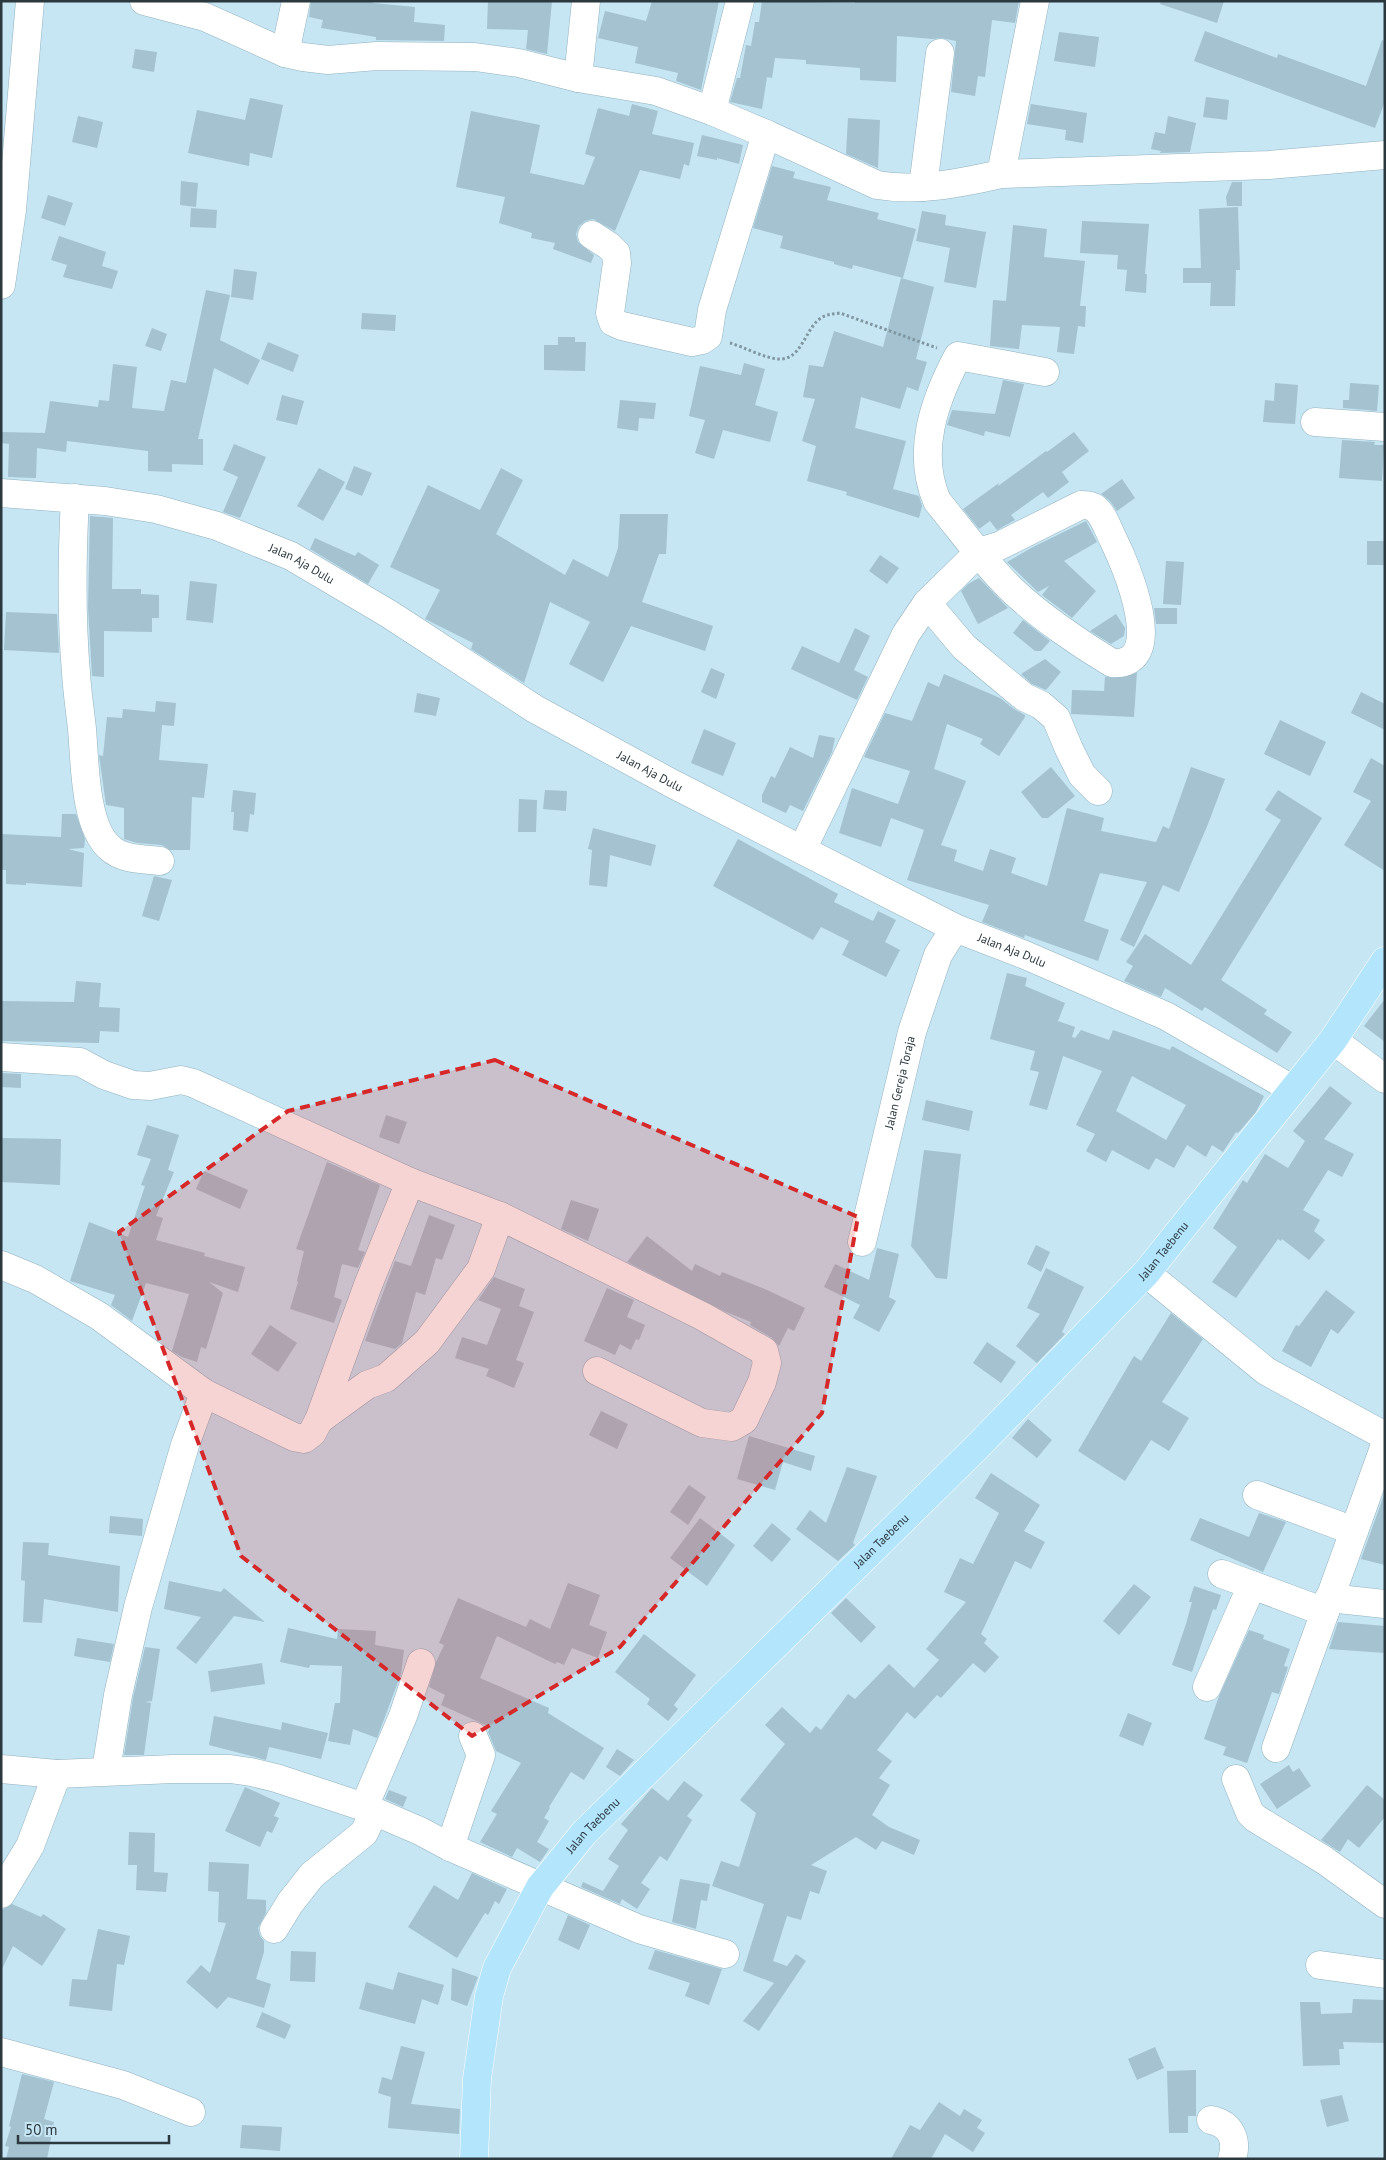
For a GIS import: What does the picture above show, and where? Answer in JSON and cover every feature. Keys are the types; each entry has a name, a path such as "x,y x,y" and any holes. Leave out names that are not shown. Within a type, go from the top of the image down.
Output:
{"main road":[{"name":"Jalan Taebenu","path":"474,2159 477,2079 489,1996 501,1961 540,1887 584,1833 976,1448 1146,1273 1333,1040 1385,961"}],"street":[{"path":"1,285 7,210 30,1"},
{"path":"144,1 205,17 285,53 303,57 328,60 377,56 475,57 519,64 578,78 656,91 712,111 876,184 896,188 964,183 1001,174 1249,166 1385,155"},
{"path":"285,53 296,1"},
{"path":"578,78 586,1"},
{"path":"712,111 740,1"},
{"path":"1001,174 1035,1"},
{"path":"923,187 940,53"},
{"path":"592,235 616,253 617,263 610,313 613,322 622,326 692,342 702,340 708,336 712,310 766,134"},
{"path":"802,850 906,634 927,603 979,552 999,546 1015,536 1081,505 1095,508 1102,516 1126,565 1134,588 1139,608 1140,626 1139,648 1135,656 1121,664 1112,663 1010,588 979,552 937,501 928,472 929,431 942,386 958,356 1045,372"},
{"path":"1315,422 1385,427"},
{"name":"Jalan Aja Dulu","path":"1,493 75,498 156,509 217,526 291,556 388,614 535,709 671,783 955,928 1025,955 1166,1016 1292,1089"},
{"path":"75,498 72,572 75,663 84,773 90,803 98,834 110,848 122,856 160,861"},
{"path":"927,603 964,647 1024,697 1041,705 1056,718 1068,750 1082,774 1098,791"},
{"name":"Jalan Gereja Toraja","path":"862,1242 912,1032 938,955 955,928"},
{"path":"1333,1040 1385,1079"},
{"path":"1,1056 80,1062 104,1075 132,1084 150,1086 181,1080 192,1083 410,1182 500,1216 710,1321 764,1351 767,1363 762,1382 744,1420 732,1427 702,1423 597,1371"},
{"path":"1,1265 35,1279 99,1316 204,1393 294,1437 304,1439 312,1433 319,1420 368,1285 410,1182"},
{"path":"319,1420 367,1385 386,1378 427,1342 481,1269 500,1216"},
{"path":"1146,1273 1266,1371 1385,1436"},
{"path":"106,1770 118,1695 138,1607 185,1446 204,1393"},
{"path":"1276,1748 1385,1445"},
{"path":"1256,1496 1354,1531"},
{"path":"1222,1574 1252,1585 1327,1605 1385,1604"},
{"path":"1207,1687 1252,1585"},
{"path":"274,1929 290,1903 312,1875 364,1833 369,1810 421,1664"},
{"path":"450,1847 481,1754 473,1736"},
{"path":"1,1768 56,1774 106,1770 200,1769 251,1772 276,1778 369,1810 420,1831 450,1847 639,1929 725,1954"},
{"path":"1,1894 30,1846 56,1774"},
{"path":"1236,1779 1250,1812 1255,1818 1324,1860 1385,1904"},
{"path":"1320,1965 1385,1974"},
{"path":"1,2052 123,2084 192,2112"},
{"path":"1211,2120 1220,2122 1232,2132 1234,2143 1232,2159"}],"path":[{"path":"708,336 774,358 787,358 797,352 813,326 820,319 828,315 840,313 958,356"}],"highlighted area":[{"path":"495,1060 858,1217 822,1413 620,1647 472,1736 241,1556 119,1232 288,1111"}],"building":[{"path":"311,1 373,1 373,3 415,7 414,22 445,25 444,41 376,40 376,37 321,28 323,20 309,17"},
{"path":"488,1 552,1 547,54 526,49 528,30 487,29"},
{"path":"652,1 719,1 701,90 676,81 678,73 635,63 638,47 598,38 605,11 646,21"},
{"path":"762,1 855,3 855,1 1019,1 1015,23 992,20 985,77 978,76 975,96 951,92 956,41 941,38 897,36 896,82 860,80 860,68 806,64 806,60 775,58 772,78 767,77 762,109 730,102 737,78 740,78 746,45 751,46 755,22 759,22"},
{"path":"1161,1 1224,1 1217,23 1160,4"},
{"path":"1205,31 1277,58 1278,54 1366,86 1382,40 1385,41 1385,101 1375,128 1194,61"},
{"path":"1059,32 1099,37 1095,67 1054,61"},
{"path":"135,49 157,52 154,72 132,68"},
{"path":"1206,97 1229,100 1227,120 1203,117"},
{"path":"250,98 283,105 272,158 250,153 249,166 188,153 197,110 245,120"},
{"path":"632,104 658,111 652,134 694,143 689,166 684,164 680,179 640,170 615,231 593,219 585,221 579,226 576,234 578,242 594,255 591,263 553,249 555,243 531,238 532,233 499,223 505,197 456,187 471,111 540,125 530,173 584,185 595,157 585,154 598,108 629,116"},
{"path":"1031,104 1087,113 1083,143 1065,140 1066,130 1027,124"},
{"path":"78,116 103,122 97,148 72,142"},
{"path":"1168,116 1196,123 1190,152 1160,153 1161,151 1151,149 1155,132 1165,134"},
{"path":"848,118 880,120 878,168 846,154"},
{"path":"702,135 743,145 739,164 717,158 717,160 697,156"},
{"path":"772,166 795,172 793,178 831,187 827,200 879,213 877,219 916,229 903,278 853,265 852,269 834,264 834,262 780,248 783,236 753,228"},
{"path":"181,181 198,183 196,207 180,205"},
{"path":"1232,182 1242,182 1242,206 1227,206 1226,197"},
{"path":"48,195 73,203 65,226 41,218"},
{"path":"1238,207 1240,270 1236,270 1235,306 1210,306 1211,283 1183,283 1183,268 1201,268 1199,209"},
{"path":"191,208 217,210 216,228 190,227"},
{"path":"922,211 946,215 945,225 986,232 976,288 944,282 950,248 916,241"},
{"path":"1082,221 1149,224 1145,274 1147,274 1146,293 1125,291 1127,270 1117,269 1118,255 1080,253"},
{"path":"1013,225 1047,229 1044,257 1085,261 1080,306 1086,306 1085,327 1078,326 1074,354 1057,352 1060,327 1022,325 1019,349 990,346 993,300 1006,301"},
{"path":"59,236 106,252 102,266 118,271 112,289 63,277 67,265 51,260"},
{"path":"234,269 257,272 253,300 231,297"},
{"path":"901,278 934,287 916,359 927,362 918,391 907,387 900,409 861,397 855,428 906,441 893,489 919,496 922,506 919,518 846,495 847,492 807,481 816,446 802,441 815,399 803,397 809,365 823,367 834,331 883,347"},
{"path":"206,290 230,295 220,340 260,360 248,385 214,368 198,439 203,439 203,465 172,464 172,472 148,471 148,451 67,441 66,452 37,448 36,478 8,477 9,444 1,443 1,432 45,433 50,401 98,407 99,400 109,401 113,364 137,367 132,408 164,411 171,380 186,383"},
{"path":"362,313 396,315 395,331 361,329"},
{"path":"152,328 167,334 161,351 145,346"},
{"path":"558,337 575,337 575,342 586,342 585,371 544,370 544,345 558,345"},
{"path":"268,342 299,355 293,372 261,359"},
{"path":"744,363 765,369 755,405 778,412 770,442 723,430 714,459 695,453 705,420 689,416 700,366 741,375"},
{"path":"1003,380 1024,384 1010,437 985,431 984,436 947,425 952,410 995,414"},
{"path":"1275,383 1298,385 1295,424 1263,422 1265,400 1274,401"},
{"path":"1350,383 1379,385 1377,411 1343,408 1343,400 1349,400"},
{"path":"282,395 304,401 297,425 276,420"},
{"path":"620,400 656,403 654,419 639,418 638,431 617,428"},
{"path":"1074,432 1089,451 1062,472 1069,482 1048,498 1043,492 1011,515 1015,520 997,530 990,521 979,529 963,509"},
{"path":"1342,440 1375,442 1374,445 1384,445 1382,481 1339,478"},
{"path":"234,444 266,457 240,518 223,512 238,477 223,470"},
{"path":"354,466 372,473 362,496 345,489"},
{"path":"319,468 345,482 323,521 297,506"},
{"path":"501,468 523,480 496,534 565,575 573,559 608,577 618,548 620,514 668,514 666,554 659,554 642,602 713,626 705,651 631,626 603,682 569,664 590,622 550,602 524,683 471,649 473,643 425,619 440,590 390,567 428,485 480,510"},
{"path":"1122,479 1135,498 1117,511 1110,501 1101,494"},
{"path":"90,516 113,518 112,589 141,589 141,594 159,595 159,618 152,618 152,632 104,631 104,677 92,676 88,607"},
{"path":"1086,521 1097,542 1064,561 1096,591 1072,618 1042,595 1049,586 1038,592 1007,562"},
{"path":"315,538 355,556 358,552 379,565 368,584 310,549"},
{"path":"1367,541 1385,541 1385,565 1367,565"},
{"path":"880,555 899,568 887,584 869,571"},
{"path":"1166,561 1184,562 1181,605 1163,604"},
{"path":"979,578 1008,608 978,624 961,591 968,584"},
{"path":"190,581 217,584 213,623 186,620"},
{"path":"1154,608 1177,608 1177,624 1156,624"},
{"path":"6,612 57,614 59,653 4,650"},
{"path":"1116,614 1125,628 1124,636 1111,644 1090,631"},
{"path":"1023,620 1050,641 1041,651 1035,651 1013,633"},
{"path":"855,628 870,636 854,670 868,677 857,700 791,669 802,646 839,663"},
{"path":"1045,659 1061,672 1046,690 1032,684 1021,674"},
{"path":"711,668 725,674 716,699 701,692"},
{"path":"1137,672 1134,717 1071,714 1072,690 1104,691 1105,677 1115,678"},
{"path":"944,674 1000,698 1025,715 999,756 980,744 983,739 947,724 934,769 966,781 941,845 957,850 954,861 983,871 990,849 1016,858 1011,873 1047,886 1067,808 1104,818 1101,831 1156,842 1163,826 1169,829 1191,767 1225,779 1179,892 1163,885 1134,947 1120,940 1147,882 1100,873 1084,921 1109,930 1098,961 1025,935 1024,938 982,922 989,905 907,880 924,830 891,818 881,847 839,833 852,788 898,804 910,771 864,757 885,713 912,721 928,682 939,687"},
{"path":"1361,692 1385,704 1385,730 1351,713"},
{"path":"417,693 440,698 436,716 414,712"},
{"path":"156,701 176,703 174,726 162,725 159,760 208,764 204,798 192,797 190,850 170,850 162,845 137,843 124,839 124,808 106,805 99,755 103,756 107,717 122,718 123,709 155,712"},
{"path":"1280,720 1326,742 1310,776 1264,754"},
{"path":"704,729 736,743 723,776 691,763"},
{"path":"819,735 835,738 832,752 803,811 790,805 786,813 762,802 762,795 771,776 775,778 790,747 813,758"},
{"path":"1371,758 1385,766 1385,871 1344,845 1371,801 1353,792"},
{"path":"1051,767 1075,796 1048,818 1042,818 1021,792"},
{"path":"233,790 256,793 254,815 250,814 248,832 233,830 234,812 231,812"},
{"path":"545,790 567,791 566,811 543,809"},
{"path":"1278,790 1322,818 1221,980 1267,1010 1264,1014 1292,1032 1277,1053 1205,1007 1202,1011 1165,988 1161,997 1124,981 1133,966 1126,962 1145,934 1191,965 1281,820 1265,810"},
{"path":"519,799 537,800 536,832 518,832"},
{"path":"62,814 76,814 85,839 84,848 68,849 84,853 82,887 26,883 26,885 6,884 6,870 1,870 1,834 61,837"},
{"path":"593,828 656,845 651,866 610,855 607,887 589,885 592,850 588,849"},
{"path":"738,839 838,894 834,902 873,921 878,911 896,920 885,942 900,950 886,977 842,955 849,941 821,927 813,940 713,886"},
{"path":"154,876 172,880 159,921 142,916"},
{"path":"1007,973 1027,978 1025,986 1065,1003 1058,1021 1075,1027 1072,1037 1075,1038 1081,1030 1109,1040 1113,1030 1170,1050 1172,1046 1264,1096 1256,1112 1238,1133 1236,1132 1223,1152 1212,1145 1206,1157 1187,1145 1174,1168 1156,1158 1149,1170 1112,1150 1106,1162 1086,1151 1095,1134 1076,1125 1102,1071 1063,1056 1047,1110 1029,1105 1039,1072 1030,1070 1035,1051 990,1039","holes":["1132,1076 1186,1105 1166,1140 1116,1111"]},
{"path":"76,981 101,983 99,1007 120,1008 119,1032 100,1031 99,1043 1,1041 1,1001 74,1002"},
{"path":"1385,999 1385,1042 1364,1026"},
{"path":"1,1073 21,1074 21,1088 1,1087"},
{"path":"1330,1086 1352,1103 1324,1139 1354,1154 1342,1177 1328,1170 1303,1210 1320,1220 1314,1231 1325,1240 1309,1260 1282,1239 1281,1241 1278,1239 1236,1298 1212,1282 1237,1247 1213,1228 1243,1180 1247,1183 1265,1154 1288,1168 1305,1141 1293,1131"},
{"path":"926,1100 973,1111 969,1131 922,1120"},
{"path":"386,1115 407,1122 399,1144 379,1137"},
{"path":"147,1125 179,1135 168,1170 174,1172 156,1216 163,1218 156,1240 205,1253 204,1256 245,1267 238,1292 209,1282 223,1293 206,1349 201,1347 197,1362 172,1351 189,1294 146,1283 132,1321 111,1305 115,1295 70,1281 89,1222 128,1237 145,1186 141,1185 151,1159 137,1155"},
{"path":"1,1138 61,1139 60,1185 1,1182"},
{"path":"924,1150 961,1154 947,1279 936,1278 911,1246"},
{"path":"327,1162 380,1185 358,1250 365,1252 358,1268 342,1264 334,1297 342,1300 334,1323 290,1309 304,1251 296,1249"},
{"path":"204,1171 248,1190 240,1209 196,1189"},
{"path":"571,1200 599,1209 588,1241 561,1229"},
{"path":"429,1215 455,1225 442,1260 436,1258 425,1295 416,1292 402,1343 395,1349 365,1341 395,1261 411,1266"},
{"path":"647,1236 692,1271 695,1264 720,1276 722,1272 805,1308 794,1331 788,1328 779,1346 772,1338 750,1325 751,1322 726,1312 627,1262"},
{"path":"1036,1245 1050,1252 1041,1272 1027,1264"},
{"path":"877,1248 899,1254 889,1297 896,1301 879,1332 853,1318 860,1305 824,1287 835,1264 869,1280"},
{"path":"1046,1268 1084,1287 1062,1332 1065,1334 1037,1363 1016,1346 1040,1314 1027,1308"},
{"path":"494,1277 525,1289 519,1306 534,1312 516,1360 524,1363 514,1388 486,1376 489,1369 455,1358 462,1337 487,1345 501,1309 478,1300"},
{"path":"607,1288 634,1300 627,1317 645,1325 639,1340 636,1339 631,1350 620,1344 615,1355 584,1341"},
{"path":"1326,1290 1355,1312 1338,1334 1331,1329 1311,1367 1282,1351 1296,1325 1299,1326"},
{"path":"1171,1313 1203,1339 1162,1402 1189,1418 1169,1451 1151,1440 1125,1481 1078,1451 1134,1356 1141,1361"},
{"path":"270,1325 297,1343 278,1372 251,1354"},
{"path":"987,1342 1016,1362 1001,1383 973,1363"},
{"path":"601,1411 628,1424 617,1449 589,1435"},
{"path":"1028,1419 1052,1440 1037,1458 1012,1438"},
{"path":"749,1436 815,1456 811,1471 783,1462 775,1490 737,1479"},
{"path":"847,1467 877,1476 853,1543 855,1545 838,1561 796,1529 810,1510 826,1523"},
{"path":"991,1473 1040,1505 1024,1531 1045,1542 1031,1569 1015,1561 981,1634 987,1639 984,1643 999,1657 985,1673 973,1663 941,1698 937,1695 915,1719 907,1712 877,1750 892,1761 879,1778 890,1785 872,1815 889,1827 920,1840 914,1855 882,1841 876,1850 856,1837 811,1865 827,1871 819,1894 810,1891 801,1920 787,1916 773,1961 787,1966 796,1954 806,1961 759,2031 743,2021 774,1983 743,1971 764,1904 712,1886 721,1861 739,1867 756,1813 740,1800 785,1744 765,1725 782,1707 810,1733 816,1726 821,1730 848,1694 855,1699 889,1664 914,1688 939,1660 926,1649 966,1602 944,1592 960,1558 973,1564 999,1513 975,1498"},
{"path":"689,1485 706,1497 688,1525 670,1512"},
{"path":"1385,1492 1385,1565 1361,1559"},
{"path":"1259,1513 1286,1522 1263,1572 1190,1540 1200,1518 1249,1537"},
{"path":"110,1516 143,1519 142,1536 109,1533"},
{"path":"700,1518 735,1545 707,1586 670,1558"},
{"path":"772,1523 791,1539 772,1562 753,1546"},
{"path":"23,1542 49,1543 48,1555 120,1566 118,1612 44,1599 42,1623 23,1622 25,1581 21,1580"},
{"path":"169,1581 221,1592 224,1588 265,1622 234,1616 196,1664 176,1648 201,1617 164,1609"},
{"path":"568,1583 600,1595 589,1625 607,1632 598,1658 572,1648 564,1665 557,1662 555,1664 497,1636 480,1678 549,1708 548,1713 604,1748 584,1780 571,1772 549,1807 544,1818 549,1821 537,1842 549,1849 540,1862 517,1848 512,1857 480,1842 497,1814 491,1811 521,1763 496,1751 488,1732 490,1727 441,1705 445,1695 429,1687 436,1662 444,1645 439,1643 458,1598 526,1627 530,1619 550,1629"},
{"path":"1134,1584 1151,1597 1119,1635 1103,1621"},
{"path":"1194,1586 1221,1595 1216,1610 1213,1609 1192,1672 1172,1665 1186,1624 1192,1602 1189,1602"},
{"path":"846,1598 876,1627 861,1643 831,1613"},
{"path":"1338,1622 1385,1626 1385,1653 1329,1649"},
{"path":"288,1628 337,1639 338,1629 376,1631 375,1645 404,1650 401,1674 377,1738 353,1729 350,1745 328,1741 335,1703 340,1703 342,1666 310,1665 309,1668 280,1662"},
{"path":"1249,1630 1264,1635 1263,1639 1290,1649 1284,1666 1288,1667 1279,1694 1272,1692 1247,1763 1223,1755 1226,1747 1204,1739 1219,1696"},
{"path":"644,1634 696,1675 674,1705 678,1709 668,1721 647,1704 650,1699 615,1672"},
{"path":"77,1638 114,1644 110,1662 74,1656"},
{"path":"145,1647 160,1649 152,1701 145,1702 151,1703 144,1755 124,1755 133,1698"},
{"path":"262,1663 265,1684 211,1692 208,1671"},
{"path":"1128,1713 1152,1723 1143,1746 1119,1736"},
{"path":"214,1716 281,1730 282,1722 328,1733 321,1759 269,1747 266,1760 209,1745"},
{"path":"617,1749 634,1760 620,1776 606,1767"},
{"path":"1289,1765 1293,1772 1299,1768 1311,1786 1277,1809 1260,1784"},
{"path":"684,1781 703,1795 687,1816 692,1820 667,1861 660,1856 641,1883 650,1889 637,1909 622,1899 620,1904 581,1887 583,1882 603,1891 619,1866 608,1859 628,1830 621,1824 652,1788 668,1801"},
{"path":"1367,1785 1385,1800 1385,1817 1359,1848 1348,1839 1340,1852 1321,1840"},
{"path":"245,1787 280,1803 274,1816 279,1818 272,1833 267,1831 260,1847 225,1831"},
{"path":"389,1790 407,1797 403,1807 385,1799"},
{"path":"129,1832 155,1833 154,1872 168,1873 166,1892 136,1890 137,1865 128,1865"},
{"path":"209,1862 249,1864 247,1899 266,1900 266,1913 258,1928 260,1936 264,1941 264,1952 256,1979 271,1984 264,2008 228,1997 217,2009 186,1982 201,1965 210,1973 226,1923 218,1922 219,1892 208,1891"},
{"path":"472,1873 507,1889 499,1904 495,1901 488,1915 485,1913 457,1958 408,1927 434,1885 458,1900"},
{"path":"680,1879 710,1884 707,1901 701,1900 696,1929 672,1922"},
{"path":"12,1904 41,1917 43,1914 66,1929 42,1966 13,1946 1,1971 1,1910"},
{"path":"568,1915 590,1925 579,1950 558,1940"},
{"path":"98,1929 130,1936 124,1965 117,1964 112,2011 69,2006 72,1979 87,1980"},
{"path":"655,1950 722,1969 709,2005 685,1996 690,1983 648,1969"},
{"path":"291,1951 316,1952 315,1982 290,1981"},
{"path":"452,1968 478,1977 467,2006 451,2000"},
{"path":"398,1972 444,1985 438,2005 422,1999 415,2024 359,2009 366,1982 393,1990"},
{"path":"1353,1999 1385,2000 1385,2043 1343,2042 1344,2049 1339,2049 1340,2065 1303,2066 1300,2002 1320,2002 1321,2014 1352,2013"},
{"path":"262,2012 291,2025 285,2039 256,2027"},
{"path":"401,2046 425,2052 411,2104 460,2109 459,2134 388,2128 391,2097 378,2093 382,2077 392,2080"},
{"path":"1155,2047 1164,2068 1137,2080 1128,2059"},
{"path":"1196,2070 1196,2116 1188,2116 1188,2133 1169,2133 1167,2071"},
{"path":"22,2074 54,2082 44,2119 54,2122 47,2159 6,2159 9,2147 5,2146"},
{"path":"1342,2095 1349,2121 1327,2127 1320,2100"},
{"path":"939,2102 960,2116 964,2109 982,2120 977,2128 985,2133 973,2152 945,2134 931,2159 891,2159 910,2125 920,2130"},
{"path":"242,2125 282,2127 280,2151 240,2148"}]}
